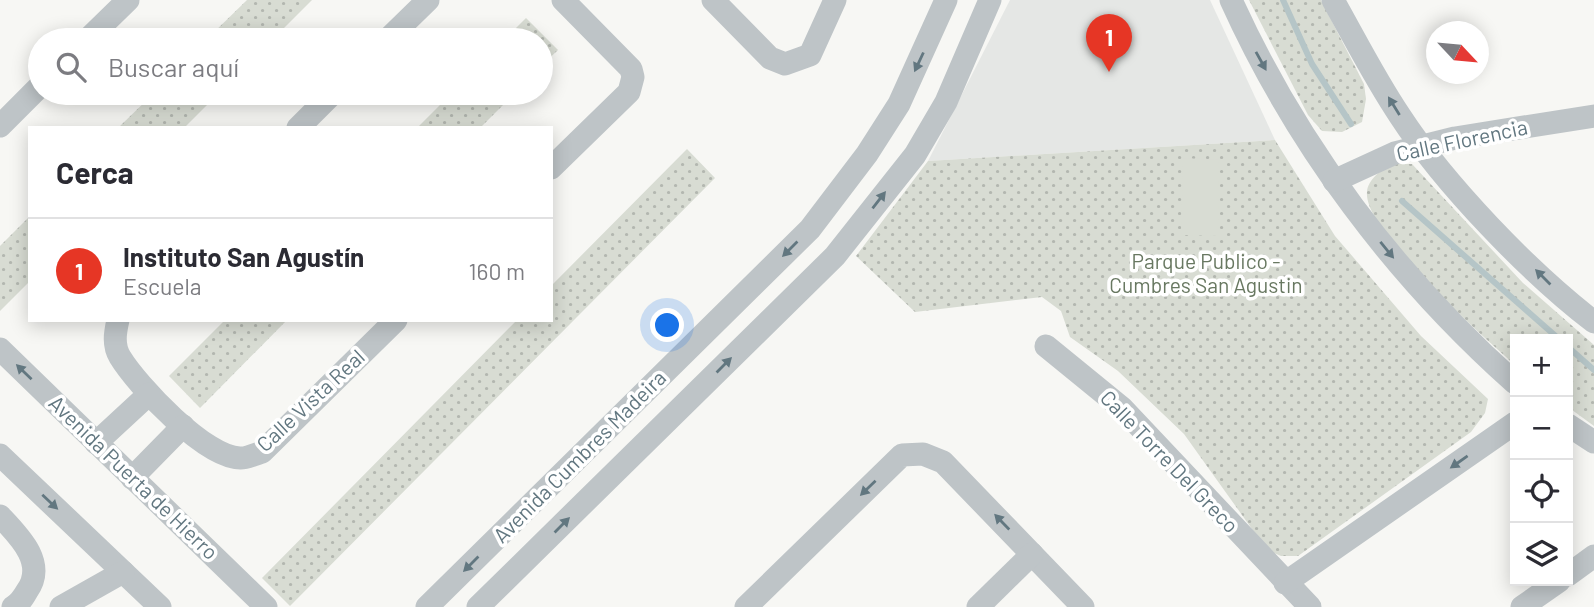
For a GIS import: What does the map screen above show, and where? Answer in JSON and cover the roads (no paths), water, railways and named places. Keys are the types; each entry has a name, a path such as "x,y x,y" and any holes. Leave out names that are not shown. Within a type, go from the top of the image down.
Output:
{"street":[{"path":"99,28 128,0"},
{"path":"399,28 428,0"},
{"path":"553,166 629,92 634,77 631,69 563,0"},
{"path":"713,0 770,58 793,64 810,55 835,0"},
{"name":"Avenida Cumbres Madeira","path":"427,607 810,229 867,153 899,104 946,0"},
{"name":"Avenida Cumbres Madeira","path":"478,607 835,256 915,155 946,102 990,0"},
{"path":"1231,0 1280,95 1334,181 1424,295 1510,378"},
{"path":"1333,0 1379,83 1422,147 1473,207 1573,306 1594,322"},
{"path":"0,126 28,98"},
{"path":"300,126 321,105"},
{"name":"Calle Florencia","path":"1334,181 1395,153 1455,138 1594,116"},
{"name":"Calle Vista Real","path":"118,322 114,338 119,355 149,394 183,426 217,452 241,458 262,452 394,322"},
{"name":"Calle Torre Del Greco","path":"1046,346 1122,408 1310,607"},
{"name":"Avenida Puerta de Hierro","path":"0,349 266,607"},
{"path":"96,443 149,394"},
{"path":"132,478 183,426"},
{"path":"1285,583 1510,426"},
{"path":"1573,428 1594,442"},
{"path":"746,607 902,455 923,454 943,462 1083,607"},
{"path":"0,455 160,607"},
{"path":"0,516 28,549 35,569 32,584 13,607"},
{"path":"978,607 1032,554"},
{"path":"1573,571 1594,556"},
{"path":"61,607 123,572"},
{"path":"1522,607 1552,586"}],"waterway":[{"path":"1283,0 1312,64 1351,124"},
{"path":"1402,201 1553,334"},
{"path":"1573,351 1594,370"}],"place":[{"name":"Instituto San Agustín","path":"1109,72"}],"park label":[{"name":"Parque Publico - Cumbres San Agustin","path":"1206,274"}]}
